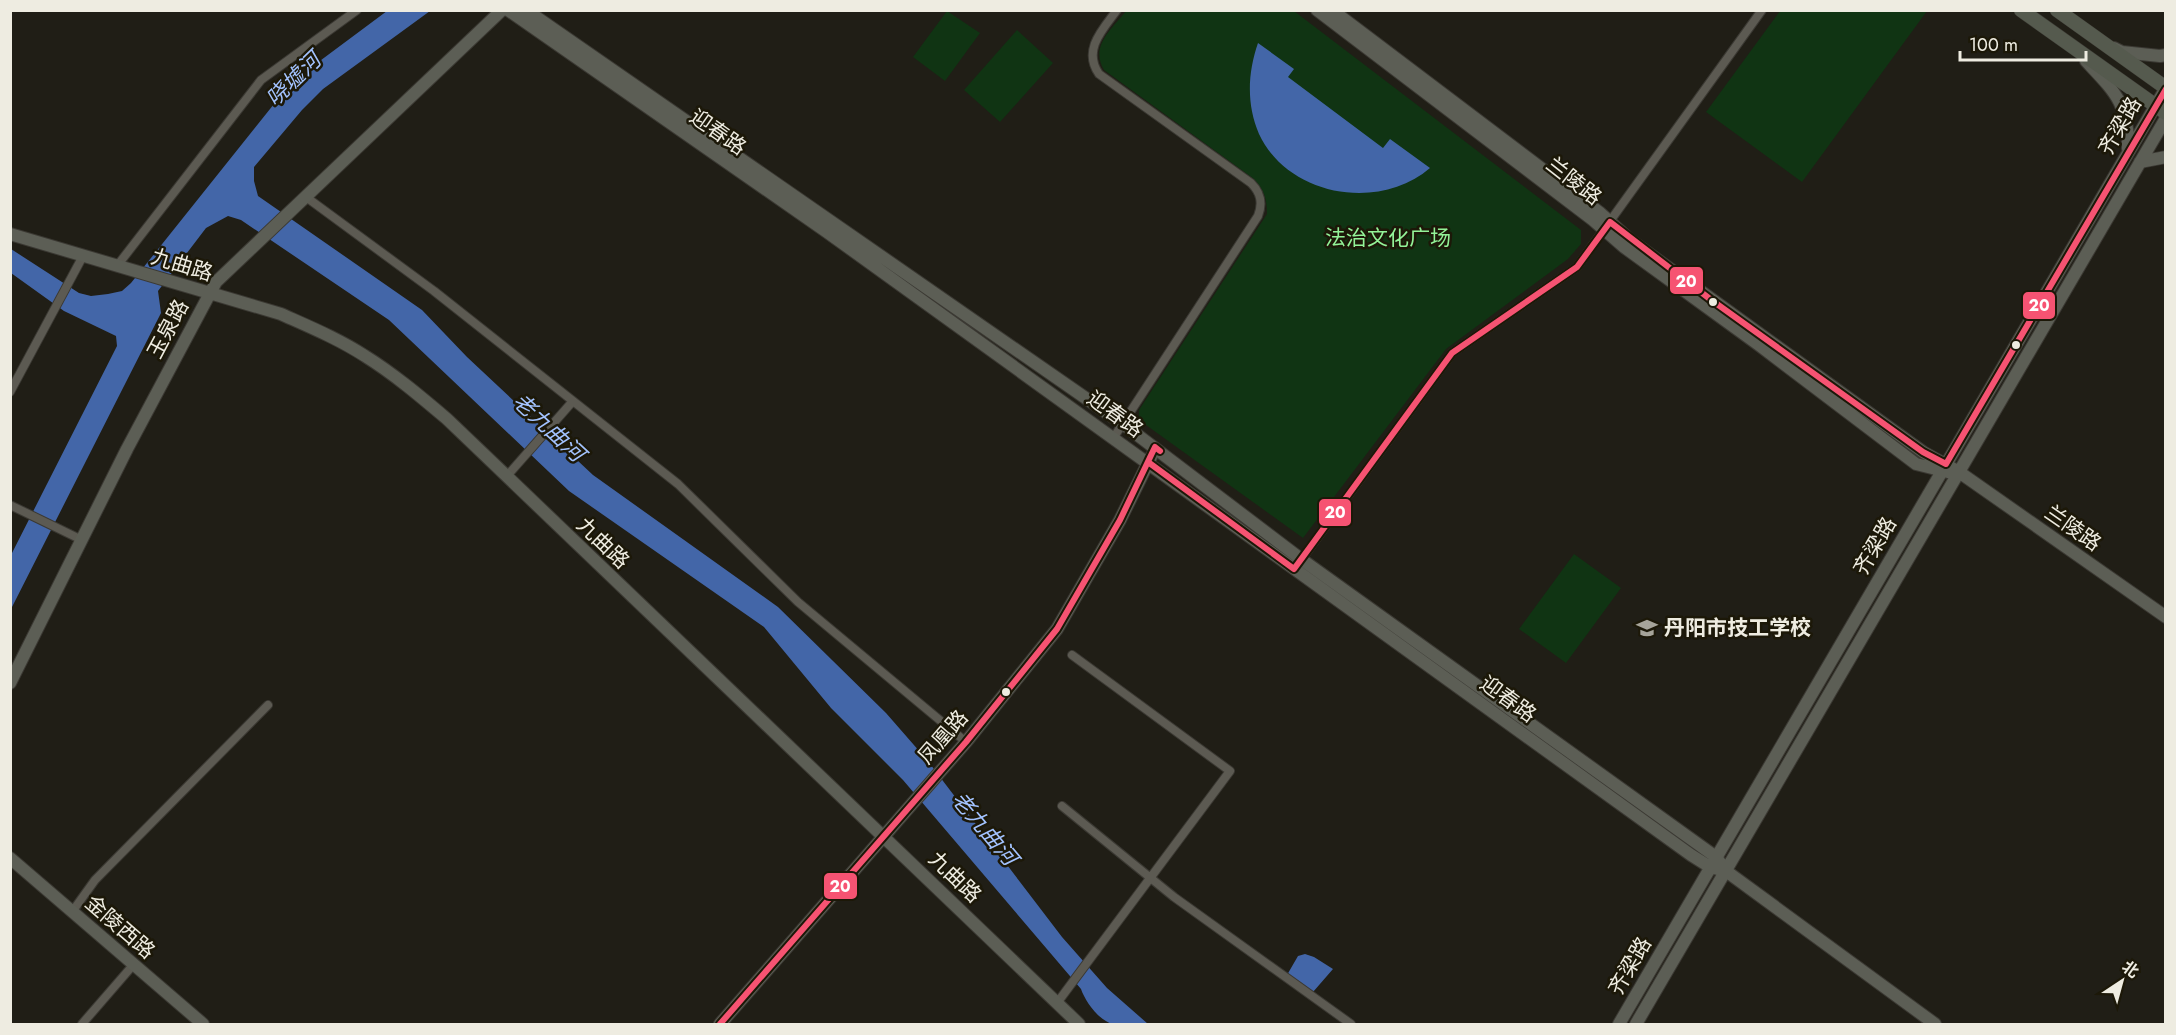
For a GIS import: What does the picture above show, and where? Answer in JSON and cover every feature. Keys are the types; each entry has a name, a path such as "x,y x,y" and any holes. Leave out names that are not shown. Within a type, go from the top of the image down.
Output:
{"main road":[{"path":"2021,10 2160,110"},
{"path":"2057,10 2166,88"}],"street":[{"path":"117,266 261,80 357,10"},
{"name":"玉泉路","path":"10,683 216,282 502,10"},
{"name":"迎春路","path":"508,10 827,232 1148,462 1298,564 1935,1024"},
{"name":"迎春路","path":"526,10 1123,424 1155,447 1298,564"},
{"path":"1114,437 1258,216 1261,200 1258,190 1251,183 1099,74 1092,57 1094,44 1118,10"},
{"name":"兰陵路","path":"1317,10 1607,226 1943,468 1959,472 2166,617"},
{"name":"兰陵路","path":"1332,10 1607,226"},
{"path":"1298,564 1452,353 1578,267 1762,10"},
{"path":"2096,38 2122,52 2160,57 2166,55"},
{"path":"2077,51 2117,93 2129,125 2128,152"},
{"name":"齐梁路","path":"1619,1024 2128,152 2160,110 2166,88"},
{"name":"齐梁路","path":"1636,1024 2166,118"},
{"path":"2140,162 2166,157"},
{"path":"306,197 434,291 678,484 798,602 966,742"},
{"name":"九曲路","path":"10,234 281,314 324,333 365,356 447,419 1079,1024"},
{"path":"10,392 83,256"},
{"path":"506,477 522,456 573,401"},
{"name":"凤凰路","path":"720,1024 966,742 1057,629 1120,520 1155,447"},
{"path":"10,505 82,540"},
{"path":"1057,1003 1230,771 1072,655"},
{"path":"72,912 95,880 268,705"},
{"path":"1062,806 1152,876 1174,897 1351,1024"},
{"name":"金陵西路","path":"10,858 203,1024"},
{"path":"82,1024 134,964"}],"green space":[{"path":"947,11 980,33 945,81 913,57"},
{"name":"法治文化广场","path":"1126,11 1294,11 1581,230 1581,244 1568,259 1446,349 1303,538 1139,420 1139,410 1267,214 1267,208 1266,199 1254,179 1104,70 1099,53 1101,46"},
{"path":"1780,11 1927,11 1802,182 1706,112"},
{"path":"1017,30 1053,63 1000,122 964,90"},
{"path":"1574,554 1621,588 1566,663 1519,629"}],"water":[{"path":"387,11 430,11 323,89 302,110 254,167 254,181 258,196 422,310 467,357 593,475 778,607 886,713 927,760 1062,937 1107,988 1148,1024 1117,1025 1098,1015 1089,1005 1081,989 903,780 831,708 764,627 569,491 389,320 241,220 228,216 206,228 158,291 161,313 11,609 11,555 117,346 116,336 64,311 11,273 11,249 79,293 91,296 122,291 131,283 274,104 305,72"},
{"path":"1258,43 1294,69 1288,77 1383,148 1390,139 1430,168 1409,182 1386,190 1361,193 1336,191 1312,184 1291,172 1273,155 1259,134 1255,123 1250,100 1250,77"},
{"path":"1305,954 1333,969 1313,992 1287,975 1298,956"}],"transit line":[{"name":"20","path":"1148,462 1294,569 1452,353 1577,267 1610,222 1710,299 1923,452 1946,464 2166,89"},
{"name":"20","path":"720,1024 966,742 1057,629 1120,520 1155,447 1160,451"}],"place":[{"name":"丹阳市技工学校","path":"1647,628"}],"water label":[{"name":"哓墟河","path":"293,79"},
{"name":"老九曲河","path":"549,427"},
{"name":"老九曲河","path":"985,828"}]}
